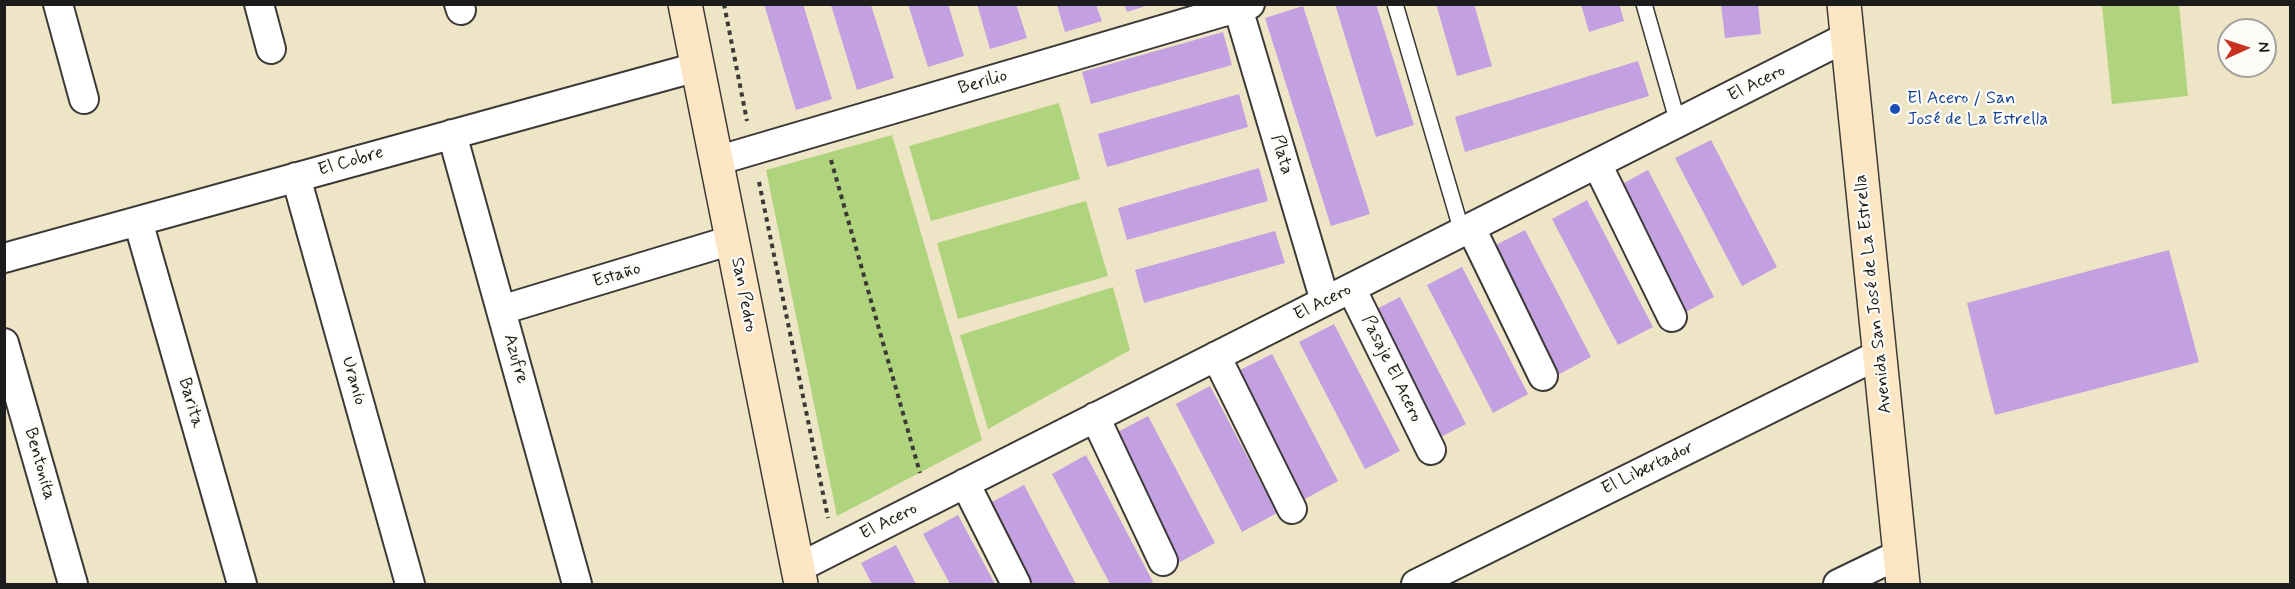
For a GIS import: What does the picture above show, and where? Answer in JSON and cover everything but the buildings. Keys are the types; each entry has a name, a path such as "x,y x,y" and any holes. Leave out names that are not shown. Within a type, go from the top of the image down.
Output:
{"street":[{"path":"58,4 84,99"},
{"path":"259,4 271,49"},
{"name":"San Pedro","path":"685,4 799,576"},
{"name":"Avenida San José de La Estrella","path":"1844,4 1901,569"},
{"name":"Berilio","path":"716,161 1244,6"},
{"name":"Plata","path":"1244,6 1325,301"},
{"name":"El Acero","path":"799,576 834,549 1847,37"},
{"name":"El Cobre","path":"4,258 697,67"},
{"name":"Azufre","path":"452,134 577,585"},
{"path":"1597,164 1672,317"},
{"name":"Uranio","path":"296,177 410,585"},
{"name":"Barita","path":"138,221 242,585"},
{"path":"1467,230 1543,376"},
{"name":"Estaño","path":"501,310 732,240"},
{"name":"Pasaje El Acero","path":"1351,288 1431,450"},
{"name":"Bentonita","path":"4,343 73,585"},
{"name":"El Libertador","path":"1416,585 1880,354"},
{"path":"1216,356 1292,509"},
{"path":"1095,417 1163,561"},
{"path":"964,483 1016,585"},
{"path":"1838,585 1901,569"}],"lane":[{"path":"1395,4 1467,230"},
{"path":"1644,4 1678,123"}],"path":[{"path":"724,4 834,549"},
{"path":"822,130 929,501"}],"green space":[{"path":"2102,5 2179,5 2188,96 2112,104"},
{"path":"1059,103 1080,179 931,221 909,146"},
{"path":"892,135 982,440 837,516 766,170"},
{"path":"1086,201 1108,276 958,319 937,243"},
{"path":"1113,287 1130,350 988,429 960,335"}],"place":[{"name":"El Acero / San José de La Estrella","path":"1895,109"}]}
